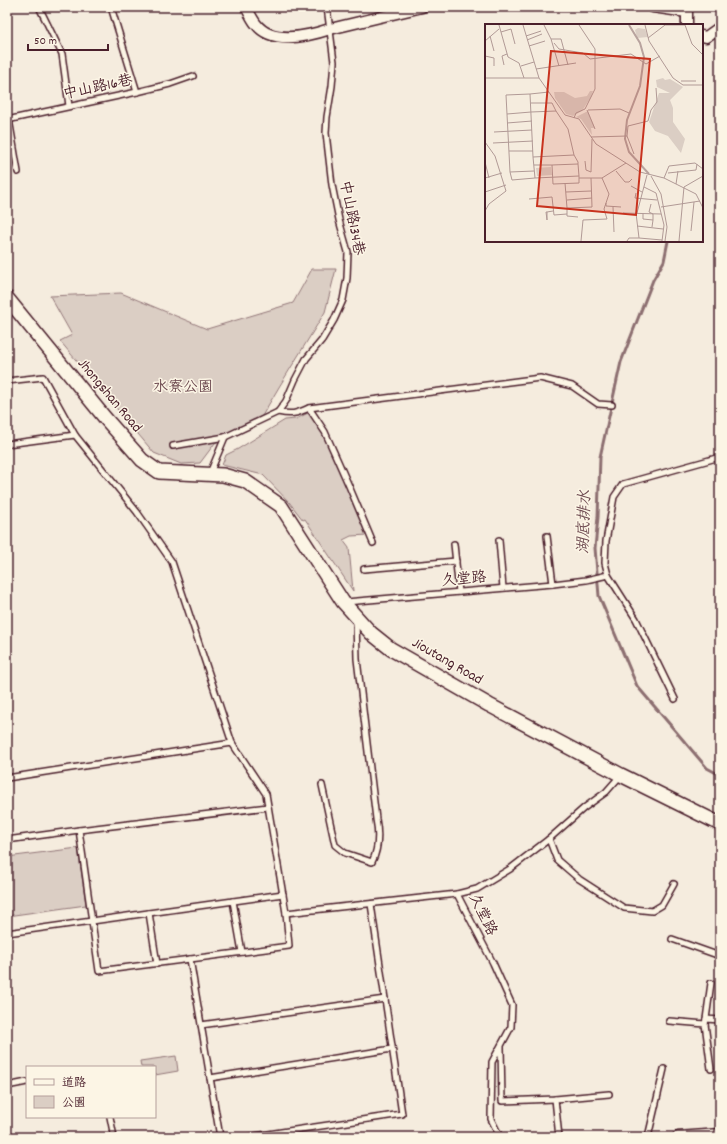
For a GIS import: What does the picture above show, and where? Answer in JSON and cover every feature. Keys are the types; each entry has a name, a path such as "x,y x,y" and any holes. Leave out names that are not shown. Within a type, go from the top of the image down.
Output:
{"street":[{"path":"246,7 256,25 269,34 288,38 316,34 330,29 422,7"},
{"path":"653,7 687,12 687,24"},
{"path":"703,36 706,37 720,27"},
{"name":"Jhongshan Road","path":"9,303 142,460 159,472 209,475"},
{"name":"Jioutang Road","path":"209,475 223,475 245,481 281,506 343,602 371,633 391,649 489,705 720,824"},
{"path":"678,1137 720,1134"}],"lane":[{"path":"39,7 62,54 69,106"},
{"path":"111,7 137,92"},
{"name":"中山路134巷","path":"278,412 286,401 306,359 322,340 334,320 343,300 347,278 348,252 339,220 332,185 326,132 334,62 327,7"},
{"name":"中山路16巷","path":"8,119 137,92 170,84 193,76"},
{"path":"8,119 18,172"},
{"path":"7,381 43,377 75,435 136,512 172,562 232,743 266,794 286,913 289,946 98,971 79,830"},
{"path":"173,446 225,437 278,412 290,415 299,413 309,408 540,378 572,386 598,404 612,405"},
{"path":"309,408 325,432 373,543"},
{"path":"7,444 75,435"},
{"path":"209,475 225,437"},
{"path":"675,699 636,619 608,575 605,563 606,541 614,497 623,484 720,458"},
{"path":"548,536 553,584"},
{"path":"499,540 503,588"},
{"path":"454,544 459,592"},
{"path":"364,569 456,561"},
{"name":"久堂路","path":"343,602 553,584 586,580 608,575"},
{"path":"322,785 335,845 345,853 372,862 377,852 378,830 357,659 356,617"},
{"path":"7,778 232,743"},
{"name":"久堂路","path":"500,1137 491,1119 492,1062 511,1027 512,1005 493,963 457,894 477,889 510,869 549,840 584,808 606,792 621,774"},
{"path":"7,840 268,807"},
{"path":"549,840 556,860 579,879 624,908 652,911 662,906 674,884"},
{"path":"7,933 283,894"},
{"path":"286,913 457,894"},
{"path":"233,901 242,952"},
{"path":"247,1137 402,1114 371,904"},
{"path":"149,912 157,964"},
{"path":"672,938 720,956"},
{"path":"190,959 220,1137"},
{"path":"711,984 706,1021 711,1069"},
{"path":"201,1025 385,999"},
{"path":"669,1021 720,1020"},
{"path":"501,1046 502,1101 555,1099 609,1094"},
{"path":"210,1078 392,1049"},
{"path":"648,1137 664,1069"},
{"path":"7,1086 26,1082"},
{"path":"555,1099 559,1137"},
{"path":"110,1118 114,1137"}],"green space":[{"name":"水寮公園","path":"312,269 336,269 325,312 262,416 215,443 200,463 181,464 154,453 60,341 72,335 50,296 121,293 207,329 293,303"},
{"path":"310,412 325,435 368,535 351,536 343,540 349,548 353,591 305,519 303,520 289,502 263,475 222,465 226,455 285,420 296,419"},
{"path":"78,848 86,905 7,916 7,857"},
{"path":"176,1056 178,1071 156,1075 156,1066 141,1066 140,1061"}],"waterway":[{"name":"湖底排水","path":"682,13 682,24"},
{"name":"湖底排水","path":"668,242 664,261 653,280 621,362 600,457 598,517 595,548 599,596 637,686 707,768 720,775"}]}
